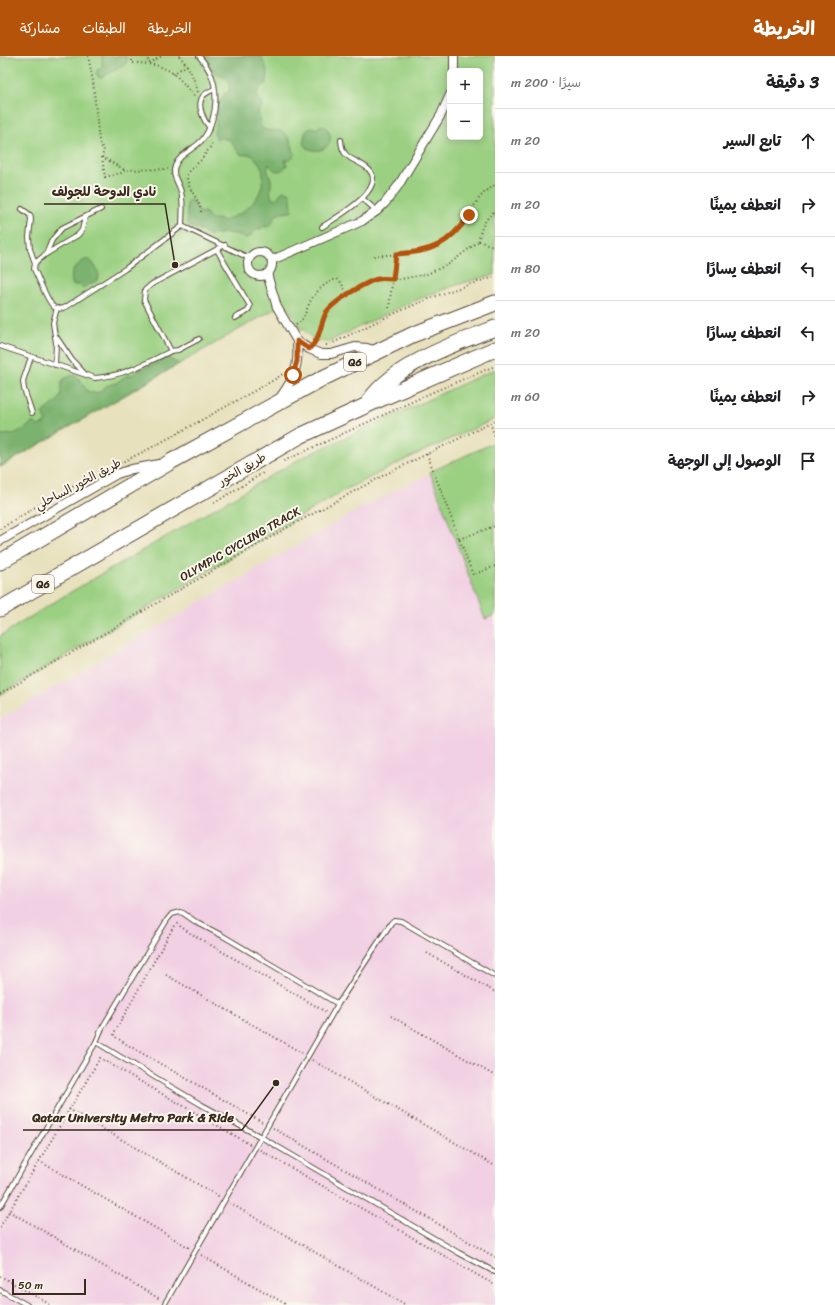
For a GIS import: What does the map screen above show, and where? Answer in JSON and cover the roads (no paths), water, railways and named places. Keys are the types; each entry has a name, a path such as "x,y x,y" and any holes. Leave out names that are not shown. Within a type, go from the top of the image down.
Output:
{"highway":[{"name":"Q6","path":"0,562 172,461 323,378 412,335 495,303"},
{"path":"368,404 375,393 383,386 420,360 495,328"},
{"name":"طريق الخور","path":"0,609 300,436 368,404 495,349"}],"street":[{"path":"454,56 454,68"},
{"path":"272,260 344,229 377,211 398,186 441,115 447,102"},
{"path":"262,252 268,254 272,260 271,270 267,274 260,276 251,271 248,265 250,258 255,253 262,252"},
{"path":"267,274 277,307 297,341 320,354 331,354 355,347 377,351"},
{"path":"276,403 288,386 293,375 297,361 297,341"},
{"name":"طريق الخور الساحلي","path":"0,541 117,474 132,469 172,461"}],"lane":[{"path":"182,226 182,193 174,175 174,169 178,159 195,147 203,139 210,128 215,101 214,89 210,74 199,56"},
{"path":"210,128 204,119 201,101 203,97 214,89"},
{"path":"322,227 363,198 370,189 373,176 367,168 349,158 344,153 341,147 341,140"},
{"path":"363,198 377,211"},
{"path":"22,209 30,215 31,219 29,236 30,249 35,263 34,269 50,302 57,308 66,307 125,269 182,226"},
{"path":"46,254 58,231 101,210"},
{"path":"35,263 46,254 78,235 82,230 85,217"},
{"path":"182,226 250,258"},
{"path":"171,351 145,304 145,290 152,284 224,245"},
{"path":"217,250 250,306 248,311 235,318"},
{"path":"55,365 56,354 54,322 57,308"},
{"path":"55,335 72,360 86,376"},
{"path":"0,346 95,378 107,377 122,373 145,364 171,351 178,350 199,339"},
{"path":"31,357 23,381 24,389 32,413"},
{"path":"0,1207 96,1042 102,1028 169,917 176,913 183,913 338,1004"},
{"path":"164,1304 338,1004 388,926 394,920 401,921 495,976"},
{"path":"96,1042 202,1105 261,1137 459,1253 495,1272"},
{"path":"0,1290 27,1305"}],"place":[{"name":"نادي الدوحة للجولف","path":"175,265"},
{"name":"Qatar University Metro Park & Ride","path":"276,1083"}]}
